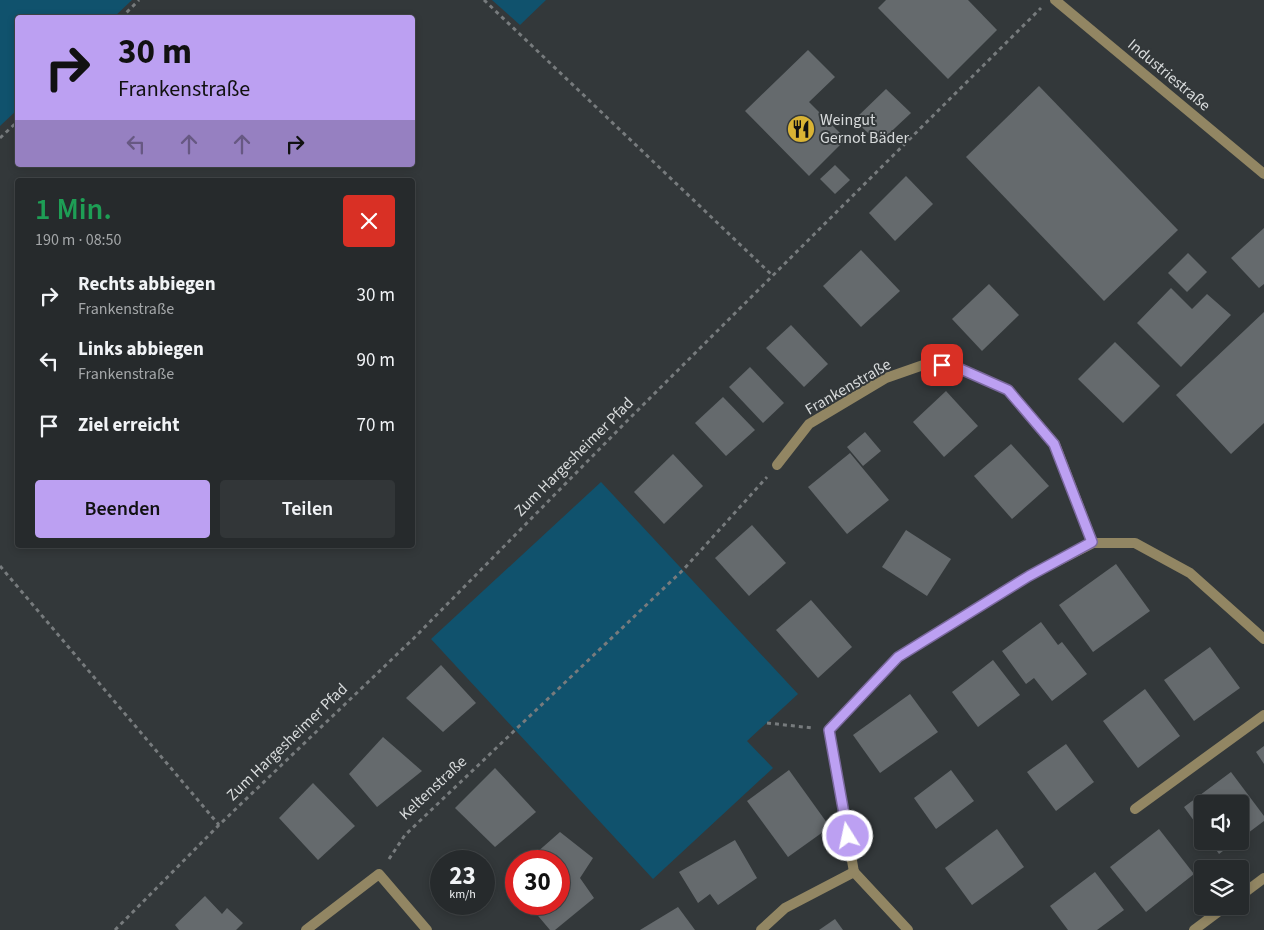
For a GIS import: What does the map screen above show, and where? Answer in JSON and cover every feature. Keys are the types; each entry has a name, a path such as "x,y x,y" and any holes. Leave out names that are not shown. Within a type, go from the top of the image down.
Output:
{"street":[{"name":"Industriestraße","path":"1055,0 1264,174"},
{"name":"Frankenstraße","path":"777,465 809,424 886,378 929,363 956,367 1008,390 1054,444 1092,542"},
{"path":"908,930 854,872 829,730 898,657 1029,576 1092,542 1135,543 1190,574 1264,639"},
{"path":"1135,808 1264,715"},
{"path":"761,930 785,908 854,872"},
{"path":"306,930 379,874 427,930"},
{"path":"1249,889 1264,878"},
{"path":"1194,930 1214,915"}],"path":[{"path":"124,15 139,0"},
{"path":"484,0 773,276"},
{"name":"Zum Hargesheimer Pfad","path":"115,930 218,825 414,638 1042,7"},
{"path":"0,138 15,124"},
{"name":"Keltenstraße","path":"379,874 405,835 683,570 777,465"},
{"path":"0,566 218,825"},
{"path":"767,723 829,730"}],"shaded area":[{"path":"0,0 132,0 116,15 15,15 15,112 0,126"},
{"path":"492,0 546,0 520,25"},
{"path":"601,482 798,694 747,741 773,768 653,879 431,639"}],"building":[{"path":"886,0 968,0 997,30 948,79 878,8"},
{"path":"808,50 835,77 809,102 846,139 809,176 745,111"},
{"path":"1039,86 1178,230 1104,301 966,157"},
{"path":"886,89 911,113 879,143 854,120"},
{"path":"835,165 850,180 835,194 820,179"},
{"path":"906,176 933,204 895,241 869,213"},
{"path":"1264,228 1264,284 1259,288 1231,258"},
{"path":"861,250 900,291 861,327 823,286"},
{"path":"1188,253 1207,272 1187,292 1168,273"},
{"path":"989,284 1019,315 982,351 952,319"},
{"path":"1171,288 1192,309 1207,294 1231,315 1181,367 1137,323"},
{"path":"1264,312 1264,423 1231,454 1176,395"},
{"path":"791,325 828,364 804,387 766,348"},
{"path":"1115,342 1160,386 1123,423 1078,379"},
{"path":"750,367 784,403 763,423 729,387"},
{"path":"946,391 978,426 944,457 913,422"},
{"path":"723,397 755,430 726,456 695,423"},
{"path":"865,432 881,451 863,466 847,447"},
{"path":"1011,444 1049,486 1012,519 974,476"},
{"path":"850,453 889,500 847,534 808,487"},
{"path":"673,454 703,486 664,524 634,492"},
{"path":"752,525 786,563 749,596 715,558"},
{"path":"906,530 951,559 927,596 882,567"},
{"path":"1116,564 1150,611 1093,652 1059,605"},
{"path":"811,600 852,647 818,678 776,630"},
{"path":"1041,622 1058,645 1062,642 1087,674 1052,701 1034,678 1026,684 1002,651"},
{"path":"1210,647 1240,688 1194,721 1164,680"},
{"path":"993,660 1020,695 978,727 952,692"},
{"path":"441,665 476,703 443,732 406,698"},
{"path":"1145,689 1180,736 1138,768 1103,721"},
{"path":"910,694 938,732 880,773 853,735"},
{"path":"383,737 422,771 377,807 349,774"},
{"path":"1066,744 1094,782 1056,811 1027,772"},
{"path":"1264,746 1264,764 1256,752"},
{"path":"495,768 536,812 495,847 455,808"},
{"path":"789,770 830,827 788,857 747,801"},
{"path":"951,770 974,801 936,829 914,798"},
{"path":"1231,772 1248,795 1200,795"},
{"path":"313,783 355,826 318,860 279,818"},
{"path":"1249,796 1264,816 1264,821 1249,832"},
{"path":"1194,800 1194,821 1184,807"},
{"path":"997,829 1024,867 972,905 945,868"},
{"path":"1159,829 1194,874 1146,912 1110,867"},
{"path":"560,832 593,858 580,878 594,898 555,930 550,930 537,915 570,915 570,850 540,850"},
{"path":"735,840 757,878 718,905 710,894 698,903 679,872"},
{"path":"1216,850 1224,850 1219,854"},
{"path":"1095,872 1124,910 1097,930 1068,930 1050,906"},
{"path":"205,896 222,914 227,908 243,923 236,930 179,930 175,925"},
{"path":"678,907 695,930 640,930"},
{"path":"835,919 843,930 819,930"}],"place":[{"name":"Weingut Gernot Bäder","path":"801,129"}],"route":[{"path":"848,836 829,730 898,657 977,610 1029,576 1092,542 1054,444 1008,390 956,367 942,365"}]}
